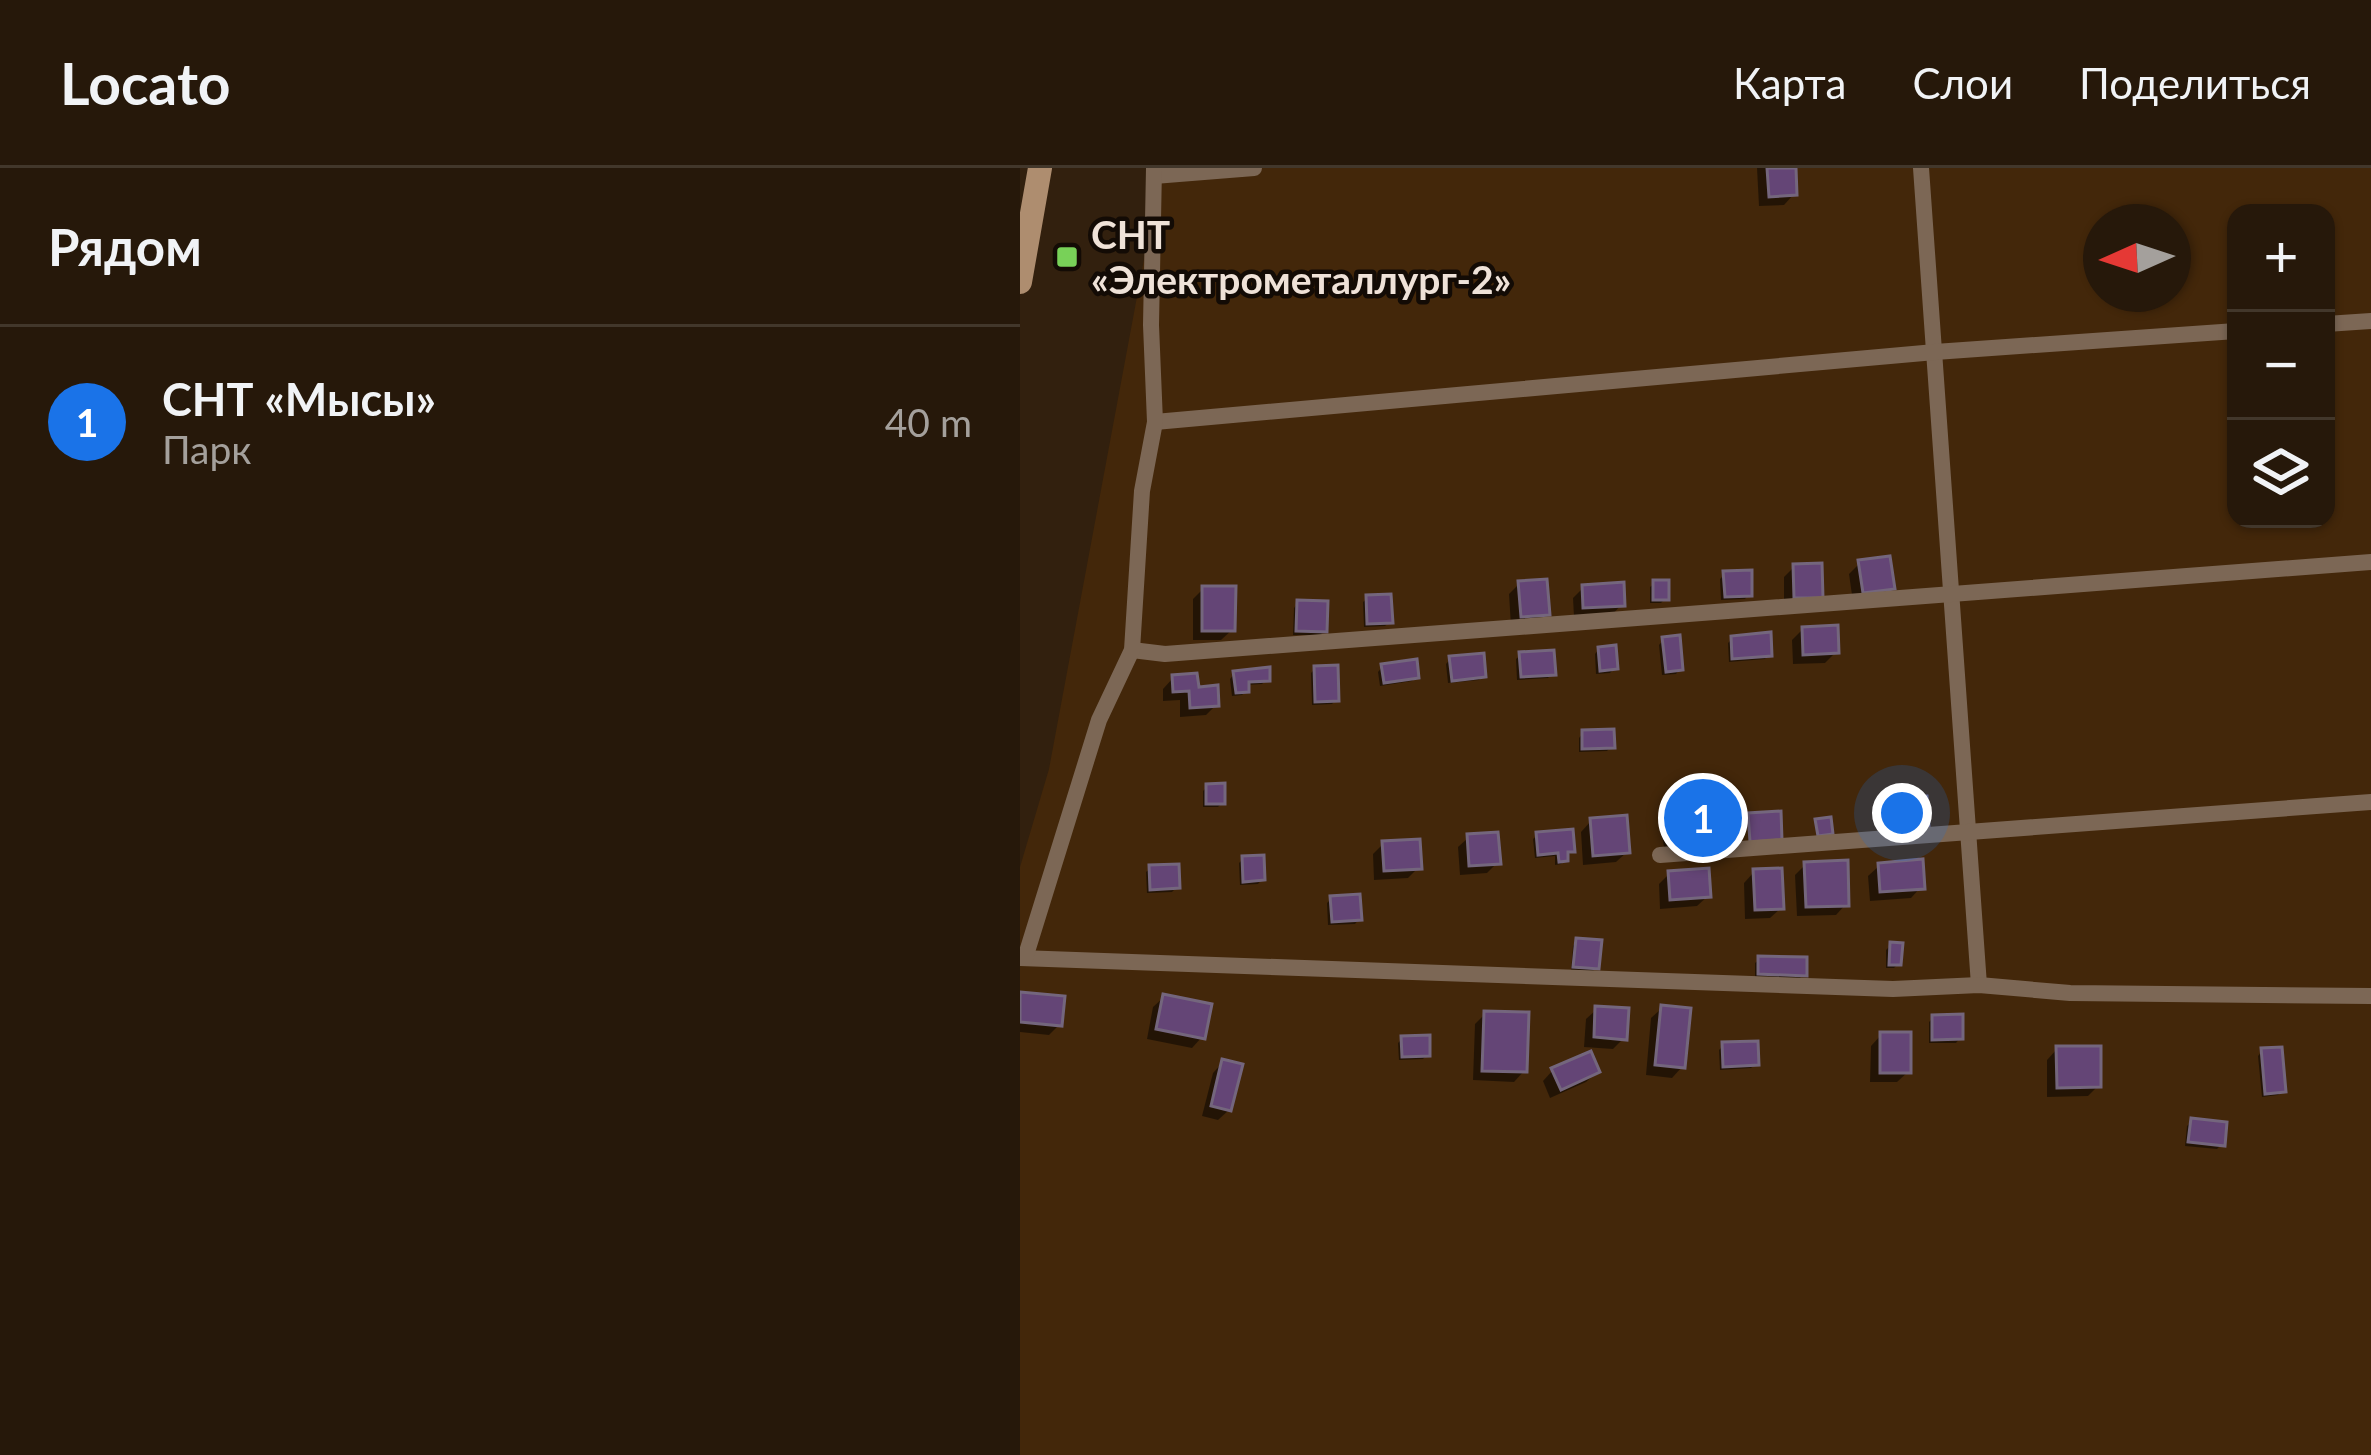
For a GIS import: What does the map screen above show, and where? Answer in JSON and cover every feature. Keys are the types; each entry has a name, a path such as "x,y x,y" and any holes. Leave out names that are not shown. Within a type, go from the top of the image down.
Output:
{"main road":[{"path":"1020,282 1040,168"}],"lane":[{"path":"1254,168 1154,172 1151,325 1156,422 1142,491 1132,650 1099,720 1023,958 1893,989 1979,985 2070,993 2371,996"},
{"path":"1921,168 1979,985"},
{"path":"2335,323 2371,321"},
{"path":"1156,422 1935,352 2227,332"},
{"path":"1132,650 1165,654 2371,562"},
{"path":"1660,855 2371,802"}],"shaded area":[{"path":"1161,168 2371,168 2371,1455 1020,1455 1020,867 1049,769"}],"building":[{"path":"1767,168 1796,168 1797,195 1769,197"},
{"path":"1890,556 1895,589 1863,593 1858,560"},
{"path":"1822,563 1823,598 1794,598 1793,564"},
{"path":"1752,570 1752,596 1725,597 1723,571"},
{"path":"1547,579 1550,615 1521,617 1518,581"},
{"path":"1653,580 1669,580 1669,600 1653,600"},
{"path":"1624,582 1625,606 1583,608 1582,585"},
{"path":"1202,586 1236,586 1235,631 1202,631"},
{"path":"1391,594 1393,623 1367,624 1366,595"},
{"path":"1297,600 1328,601 1327,632 1296,631"},
{"path":"1838,625 1839,653 1803,655 1802,627"},
{"path":"1771,632 1772,656 1732,659 1731,636"},
{"path":"1680,635 1683,670 1666,672 1662,637"},
{"path":"1616,645 1618,669 1600,671 1598,647"},
{"path":"1554,650 1556,675 1521,677 1519,652"},
{"path":"1484,653 1486,677 1452,681 1449,656"},
{"path":"1417,659 1419,678 1384,683 1381,664"},
{"path":"1338,665 1339,701 1315,702 1314,666"},
{"path":"1270,667 1270,681 1249,682 1249,692 1236,693 1233,671"},
{"path":"1197,673 1199,687 1218,685 1219,706 1190,708 1189,691 1173,692 1172,675"},
{"path":"1614,729 1615,748 1582,749 1582,730"},
{"path":"1225,783 1225,804 1206,804 1206,784"},
{"path":"1927,796 1929,826 1892,827 1891,797"},
{"path":"1781,811 1782,840 1750,842 1748,813"},
{"path":"1627,815 1630,853 1593,856 1590,818"},
{"path":"1728,815 1731,838 1674,845 1672,821"},
{"path":"1831,817 1833,834 1818,836 1815,819"},
{"path":"1573,829 1575,852 1568,852 1568,861 1559,862 1558,853 1538,855 1536,832"},
{"path":"1498,832 1501,864 1469,866 1467,834"},
{"path":"1420,839 1422,869 1384,871 1382,841"},
{"path":"1264,855 1265,880 1243,882 1242,856"},
{"path":"1923,859 1925,889 1880,892 1878,863"},
{"path":"1848,860 1849,906 1806,907 1804,862"},
{"path":"1179,864 1180,888 1150,890 1149,865"},
{"path":"1709,868 1711,897 1670,900 1668,871"},
{"path":"1782,868 1784,909 1755,910 1753,869"},
{"path":"1360,894 1362,920 1332,922 1330,896"},
{"path":"1576,938 1602,940 1599,969 1573,967"},
{"path":"1890,942 1903,943 1901,965 1889,965"},
{"path":"1758,956 1807,957 1807,976 1758,974"},
{"path":"1020,992 1065,996 1062,1026 1020,1022"},
{"path":"1163,994 1212,1004 1205,1039 1156,1029"},
{"path":"1661,1005 1691,1008 1685,1068 1655,1065"},
{"path":"1595,1006 1629,1008 1627,1040 1594,1037"},
{"path":"1484,1011 1529,1012 1527,1072 1482,1071"},
{"path":"1963,1014 1963,1039 1932,1040 1932,1015"},
{"path":"1880,1032 1911,1032 1911,1073 1880,1073"},
{"path":"1430,1035 1430,1056 1402,1057 1401,1036"},
{"path":"1758,1041 1759,1065 1723,1067 1722,1042"},
{"path":"2056,1046 2101,1046 2101,1087 2057,1088"},
{"path":"2282,1047 2286,1092 2265,1094 2261,1048"},
{"path":"1591,1051 1600,1072 1561,1090 1551,1068"},
{"path":"1222,1059 1243,1064 1231,1111 1211,1106"},
{"path":"2191,1118 2227,1122 2225,1146 2188,1142"}],"place":[{"name":"СНТ «Электрометаллург-2»","path":"1067,257"},
{"name":"СНТ «Мысы»","path":"1703,818"}]}
